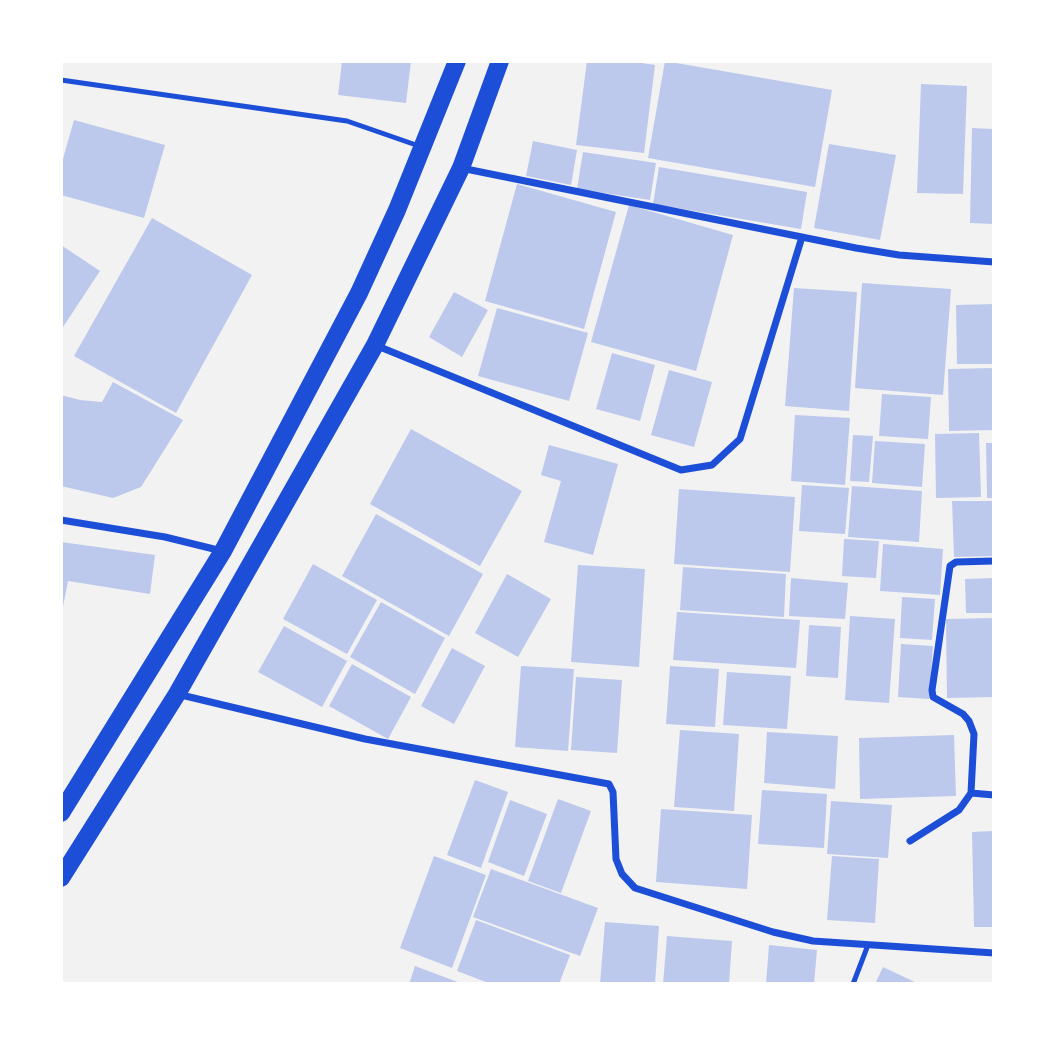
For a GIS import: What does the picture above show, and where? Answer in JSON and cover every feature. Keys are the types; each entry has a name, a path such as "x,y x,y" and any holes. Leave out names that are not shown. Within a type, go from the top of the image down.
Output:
{"main road":[{"path":"61,813 223,551 359,293 424,147 457,61"},
{"path":"61,878 177,694 375,345 461,168 500,61"}],"street":[{"path":"461,168 898,255 994,262"},
{"path":"375,345 681,470 712,465 740,439 802,237"},
{"path":"61,520 165,537 223,551"},
{"path":"910,841 959,810 971,793 974,734 969,721 962,713 933,697 932,690 950,566 956,562 994,561"},
{"path":"177,694 365,739 609,784 613,792 616,859 622,874 635,888 773,932 813,941 994,953"},
{"path":"971,793 994,795"}],"lane":[{"path":"61,80 347,121 424,147"},
{"path":"853,984 868,945"}],"building":[{"path":"342,61 411,61 406,103 338,95"},
{"path":"587,61 629,61 655,65 644,153 576,145"},
{"path":"665,61 832,90 815,187 648,158"},
{"path":"921,84 967,86 963,194 917,193"},
{"path":"74,120 165,145 144,218 61,195 61,166"},
{"path":"972,128 994,129 994,224 970,223"},
{"path":"533,141 577,150 571,185 526,176"},
{"path":"829,144 896,155 880,240 814,228"},
{"path":"583,152 656,163 650,200 577,189"},
{"path":"659,167 807,192 801,229 653,204"},
{"path":"517,184 616,212 584,329 485,301"},
{"path":"629,205 733,235 696,371 591,342"},
{"path":"152,218 252,275 176,413 74,356"},
{"path":"61,245 100,271 61,330"},
{"path":"862,283 951,289 943,395 855,388"},
{"path":"794,288 857,292 849,411 785,406"},
{"path":"454,292 488,310 462,357 429,337"},
{"path":"994,304 994,364 957,364 956,305"},
{"path":"497,308 588,333 569,401 478,376"},
{"path":"612,353 655,365 640,421 596,409"},
{"path":"994,368 994,430 949,431 948,369"},
{"path":"669,370 712,382 694,447 651,435"},
{"path":"113,382 183,420 141,487 113,498 61,486 61,395 102,402"},
{"path":"882,394 931,397 928,439 879,436"},
{"path":"795,415 850,418 845,485 791,481"},
{"path":"411,429 522,491 480,566 370,504"},
{"path":"979,433 981,497 936,498 935,434"},
{"path":"853,435 873,436 869,482 850,481"},
{"path":"875,441 925,444 922,487 872,483"},
{"path":"986,443 994,443 994,498 987,498"},
{"path":"549,445 618,464 593,555 544,542 561,481 541,475"},
{"path":"802,485 849,488 845,534 799,531"},
{"path":"852,486 922,491 919,542 848,537"},
{"path":"679,489 795,497 790,572 674,564"},
{"path":"952,501 994,501 994,556 954,557"},
{"path":"376,514 483,574 449,636 342,576"},
{"path":"844,539 879,541 876,578 842,576"},
{"path":"61,542 155,555 150,594 68,581 61,617"},
{"path":"883,544 943,549 940,595 880,591"},
{"path":"313,564 377,600 347,654 283,619"},
{"path":"578,565 645,569 639,667 571,662"},
{"path":"683,567 786,574 784,617 680,610"},
{"path":"507,574 551,599 518,657 475,633"},
{"path":"791,578 848,583 845,619 789,616"},
{"path":"994,578 994,613 966,613 965,579"},
{"path":"902,597 935,599 932,640 900,638"},
{"path":"381,602 445,638 415,694 350,657"},
{"path":"677,612 800,620 796,668 673,660"},
{"path":"850,616 895,619 889,703 845,700"},
{"path":"994,618 994,697 947,698 946,619"},
{"path":"809,625 841,627 838,678 806,676"},
{"path":"284,626 347,661 322,707 258,672"},
{"path":"901,644 933,646 929,699 898,697"},
{"path":"452,648 485,666 454,724 421,706"},
{"path":"352,664 411,697 388,739 329,706"},
{"path":"521,666 574,669 568,751 515,747"},
{"path":"670,666 719,669 715,727 666,724"},
{"path":"727,672 791,676 787,729 723,725"},
{"path":"576,677 622,680 617,753 571,750"},
{"path":"680,730 739,734 734,811 674,807"},
{"path":"767,732 838,736 835,789 764,783"},
{"path":"954,735 956,796 860,799 859,738"},
{"path":"475,780 508,792 481,868 447,855"},
{"path":"762,790 827,794 824,848 758,844"},
{"path":"558,799 591,811 561,893 528,881"},
{"path":"510,800 547,814 524,876 488,862"},
{"path":"831,801 892,805 888,858 827,854"},
{"path":"661,809 752,815 747,889 656,882"},
{"path":"994,831 994,927 974,927 972,832"},
{"path":"434,856 486,875 452,968 400,948"},
{"path":"832,856 879,859 875,923 827,920"},
{"path":"491,869 598,908 580,956 473,917"},
{"path":"476,920 570,955 559,984 491,984 457,971"},
{"path":"605,922 659,926 655,984 600,984"},
{"path":"667,936 732,941 729,984 663,984"},
{"path":"769,945 817,950 814,984 766,984"},
{"path":"415,966 463,984 409,984"},
{"path":"883,967 919,984 875,984"}]}
